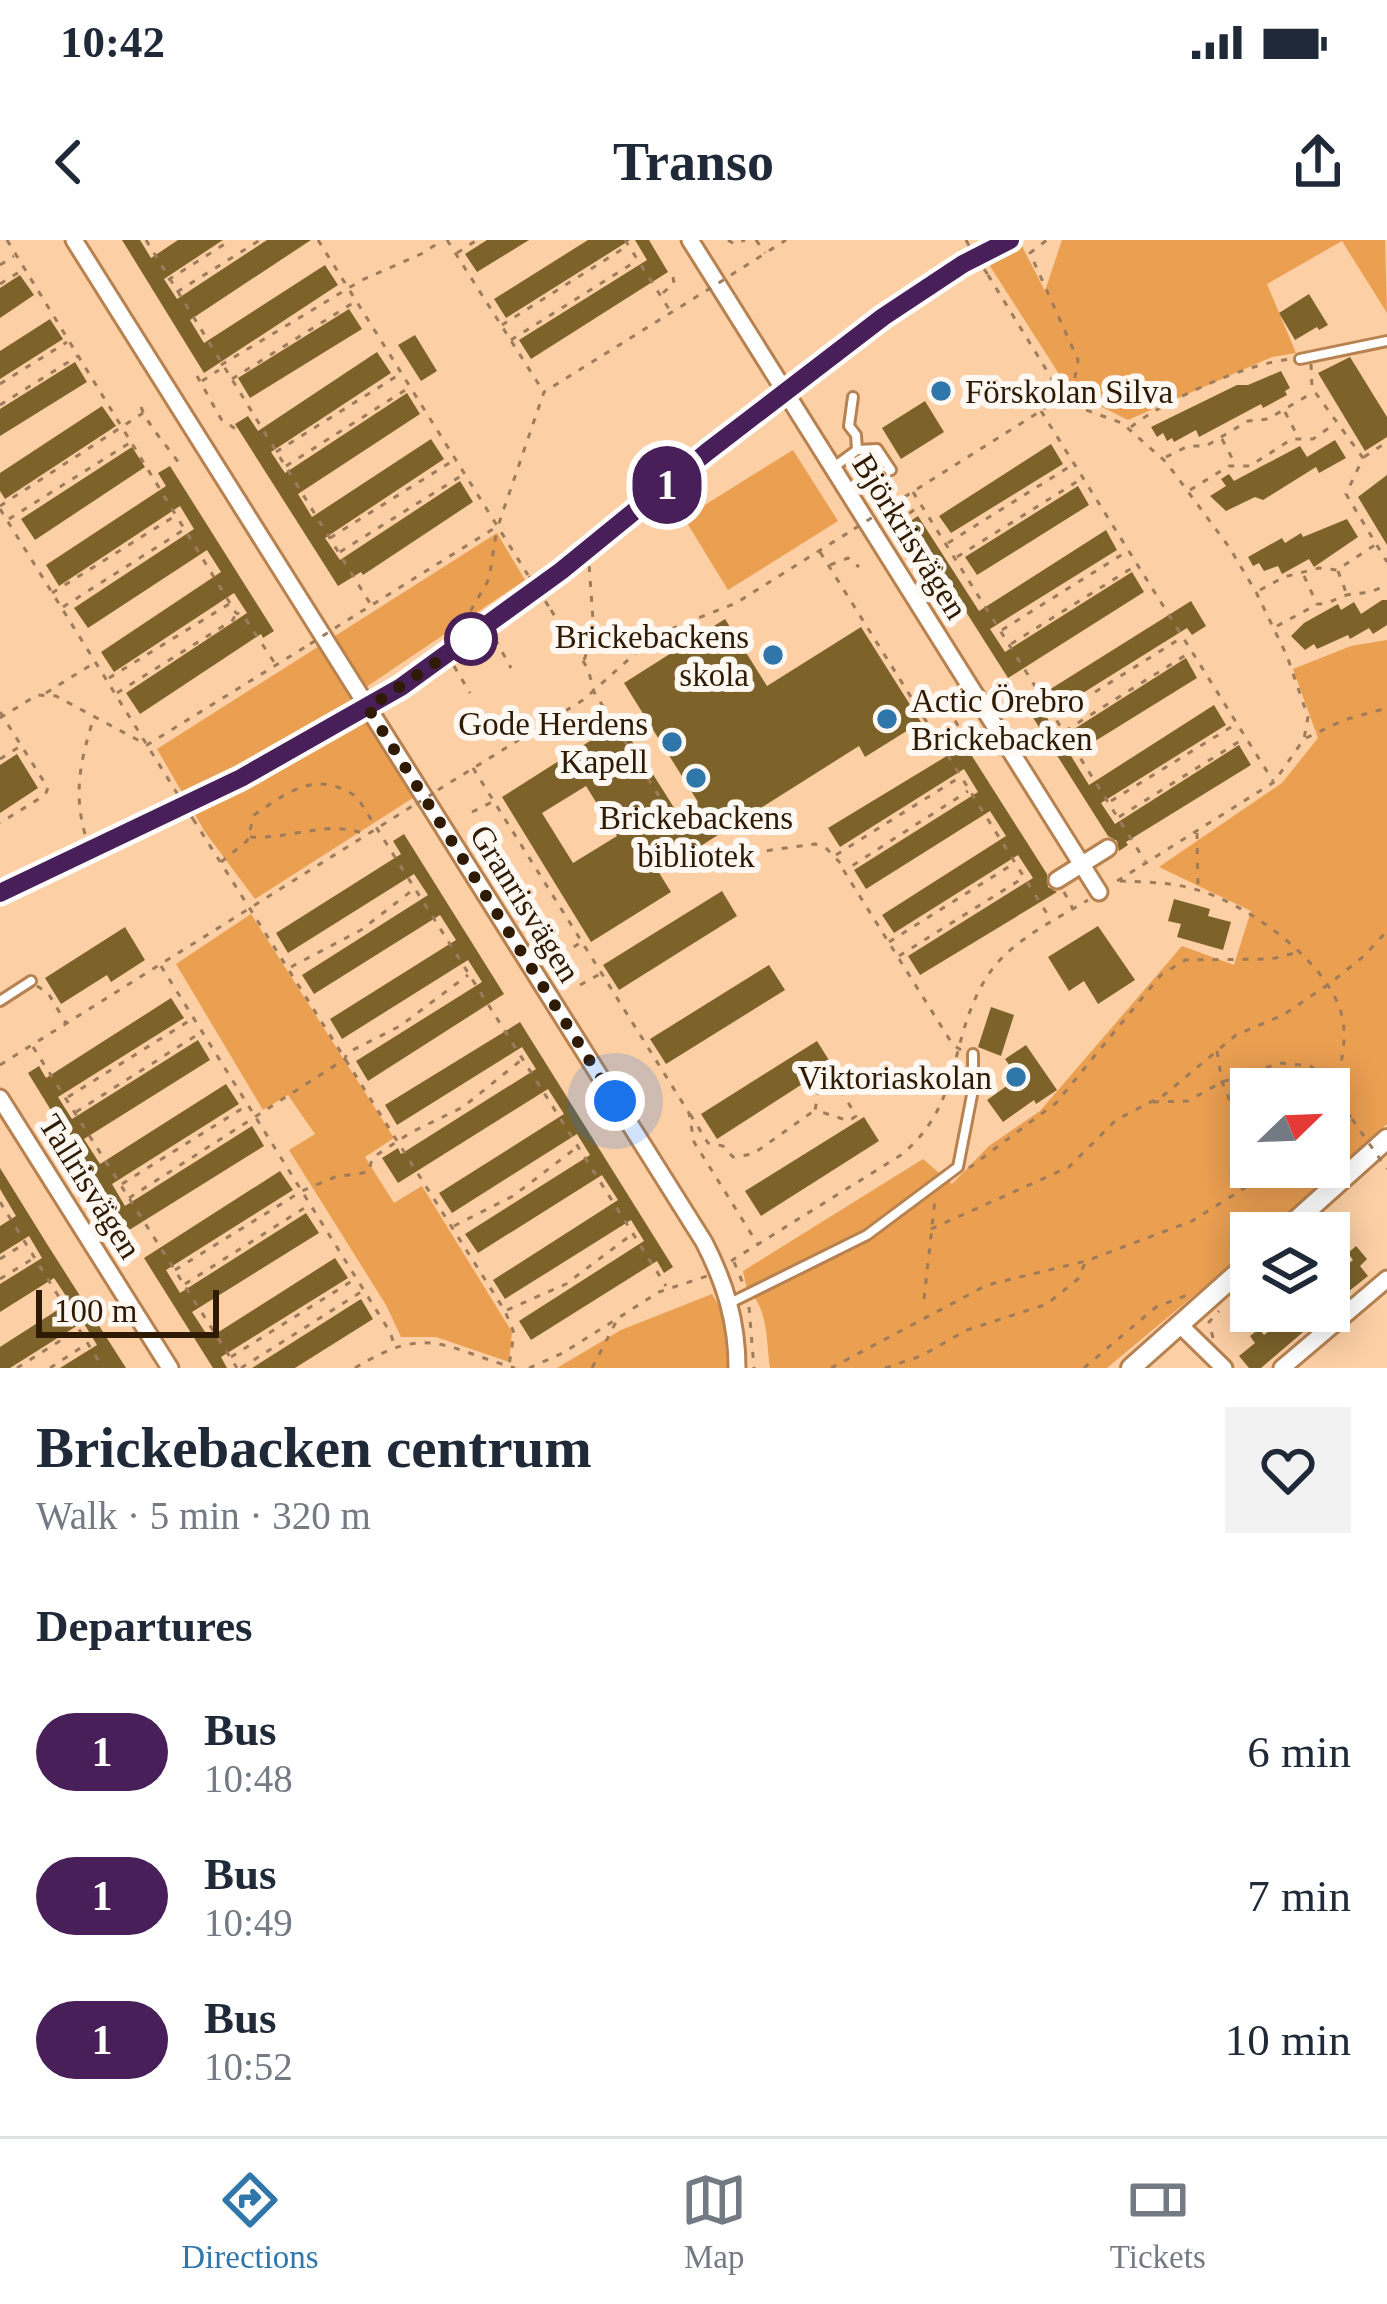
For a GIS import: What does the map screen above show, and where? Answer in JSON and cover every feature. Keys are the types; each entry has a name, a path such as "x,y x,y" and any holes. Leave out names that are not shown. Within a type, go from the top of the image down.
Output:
{"street":[{"name":"Granrisvägen","path":"74,240 726,1264 737,1368"},
{"name":"Björkrisvägen","path":"690,240 1099,892"},
{"path":"0,893 241,778 368,708 471,639 784,391 915,295 1010,240"},
{"path":"1057,880 1108,848"},
{"name":"Tallrisvägen","path":"0,1098 170,1368"},
{"path":"1305,1212 1387,1139"},
{"path":"1282,1368 1387,1279"},
{"path":"1131,1368 1230,1281"},
{"path":"1180,1325 1224,1368"}],"lane":[{"path":"1305,357 1387,341"},
{"path":"853,397 849,426 856,435 857,450"},
{"path":"832,468 857,450 877,449 891,470"},
{"path":"0,1000 31,981"},
{"path":"730,1303 868,1235 958,1167 973,1090 973,1054"}],"path":[{"path":"7,240 236,613 243,615 276,665"},
{"path":"146,240 371,605"},
{"path":"168,280 231,240"},
{"path":"176,293 260,240"},
{"path":"318,240 583,662 594,692 699,860 814,844 835,856 953,1045 961,1050"},
{"path":"237,430 221,419 199,379 349,288 445,240 544,392"},
{"path":"455,254 477,240"},
{"path":"728,240 734,244 745,240"},
{"path":"756,240 765,254"},
{"path":"471,639 462,626 489,579 498,526 544,392 786,240"},
{"path":"0,1065 594,692 612,670 656,634 736,603 1060,397 1074,383 1078,360 1030,253 1047,240"},
{"path":"501,326 627,242 671,312"},
{"path":"529,1368 563,1353 668,1289 700,1280 901,1154 925,1133 942,1107 985,980 1010,950 1274,782 1304,739 1308,716 1274,628 1256,592 1188,491 1163,459 1130,429 1060,397 967,242"},
{"path":"0,265 16,255"},
{"path":"510,340 638,260"},
{"path":"0,284 24,269"},
{"path":"660,295 674,284 672,271"},
{"path":"230,380 356,301"},
{"path":"0,384 68,341"},
{"path":"0,405 78,356"},
{"path":"1130,429 1172,403 1230,377 1272,362 1305,357 1314,392 1363,458"},
{"path":"276,452 402,373"},
{"path":"285,466 410,386"},
{"path":"1163,459 1188,446 1204,447 1248,421 1265,421 1314,392"},
{"path":"141,406 182,468"},
{"path":"1284,410 1298,437"},
{"path":"1041,411 1274,782"},
{"path":"143,413 0,508 505,1311 514,1333 512,1367 435,1342 395,1347 355,1368"},
{"path":"1188,491 1234,465 1250,466 1298,437 1313,439 1334,424"},
{"path":"1221,437 1234,465"},
{"path":"7,520 131,442"},
{"path":"1387,442 1363,458 1346,494 1387,562"},
{"path":"330,539 455,459"},
{"path":"946,544 1074,464"},
{"path":"339,553 465,473"},
{"path":"955,558 1083,478"},
{"path":"913,491 1146,863"},
{"path":"904,524 902,519 921,506"},
{"path":"52,593 176,515"},
{"path":"147,746 498,526"},
{"path":"62,608 185,530"},
{"path":"1256,592 1284,577 1319,568 1337,570 1376,544"},
{"path":"583,662 594,634 588,549"},
{"path":"1001,631 1128,550"},
{"path":"819,551 1052,922"},
{"path":"829,566 848,558 859,567"},
{"path":"1010,645 1137,564"},
{"path":"1337,570 1347,595"},
{"path":"1304,574 1317,604"},
{"path":"1274,628 1317,604 1330,604 1347,595 1365,596 1387,584"},
{"path":"106,680 230,603"},
{"path":"116,694 233,620 236,613"},
{"path":"1055,717 1183,637"},
{"path":"494,638 511,668"},
{"path":"1064,732 1192,651"},
{"path":"0,823 45,795 48,788 1,715 95,662"},
{"path":"454,666 470,693"},
{"path":"45,694 147,746"},
{"path":"947,708 971,746"},
{"path":"1304,739 1344,720 1385,709 1387,717"},
{"path":"91,847 83,829 78,789 79,765 94,717"},
{"path":"1108,803 1237,723"},
{"path":"1118,818 1246,737"},
{"path":"0,759 21,746"},
{"path":"472,768 708,1143 723,1145 734,1157 753,1154 814,1110 820,1084 833,1076 856,1116 848,1121 814,1110"},
{"path":"835,856 960,776"},
{"path":"221,862 248,837 254,814 308,784 326,782 357,797 668,1289"},
{"path":"846,868 969,790"},
{"path":"472,812 493,801"},
{"path":"248,837 316,829 353,829 366,835"},
{"path":"1197,831 1198,890"},
{"path":"888,942 1015,863"},
{"path":"898,957 1024,877"},
{"path":"1057,880 1073,909"},
{"path":"1118,881 1198,890 1262,923 1299,952 1329,984 1343,1023 1338,1068"},
{"path":"289,968 342,942 415,888"},
{"path":"930,1230 1069,1167 1116,1120 1151,1102 1235,1035 1283,1015 1329,984 1387,931"},
{"path":"562,955 581,942"},
{"path":"962,1172 1056,1103 1161,975 1184,960 1270,958 1299,952"},
{"path":"160,964 357,1278 395,1347"},
{"path":"129,1198 345,1059 347,1053 427,1008 469,974"},
{"path":"580,985 601,974"},
{"path":"31,981 48,993 66,1024"},
{"path":"65,1098 194,1018"},
{"path":"75,1112 202,1031"},
{"path":"32,1045 239,1368 364,1291"},
{"path":"1216,1050 1230,1101"},
{"path":"175,1270 302,1190 335,1177 369,1172 372,1158 463,1107 523,1059"},
{"path":"1267,1068 1280,1064 1313,1068"},
{"path":"1151,1102 1188,1101 1230,1080"},
{"path":"120,1185 248,1104"},
{"path":"689,1113 694,1142 758,1244"},
{"path":"1350,1116 1387,1169"},
{"path":"452,1227 513,1196 578,1146"},
{"path":"924,1298 938,1182"},
{"path":"831,1368 987,1286 1086,1261 1192,1221 1246,1188"},
{"path":"0,1202 104,1368"},
{"path":"184,1285 310,1204"},
{"path":"505,1311 566,1284 632,1233"},
{"path":"0,1259 26,1244"},
{"path":"0,1279 34,1257"},
{"path":"885,1368 920,1356 967,1330 1047,1304 1078,1279 1086,1261"},
{"path":"726,1264 747,1296 754,1368"},
{"path":"230,1358 357,1278"},
{"path":"1084,1368 1156,1307 1195,1292"},
{"path":"1219,1346 1208,1330 1209,1322 1229,1302"},
{"path":"592,1368 619,1317"},
{"path":"17,1368 79,1329"},
{"path":"50,1368 88,1343"}],"shaded area":[{"path":"1062,240 1385,240 1387,313 1342,241 1267,284 1296,353 1272,357 1128,420 1070,391 988,263 1022,246 1045,291"},
{"path":"793,450 838,521 728,590 684,518"},
{"path":"497,533 525,580 350,698 416,796 255,899 205,832 157,749"},
{"path":"1387,640 1387,1124 1350,1158 1350,1068 1230,1068 1230,1188 1317,1188 1290,1212 1230,1212 1230,1266 1107,1368 770,1368 763,1315 747,1290 743,1271 923,1159 952,1184 989,1146 1040,1111 1182,946 1234,965 1251,911 1159,867 1282,783 1318,738 1293,669 1351,646"},
{"path":"251,914 394,1138 365,1157 394,1203 422,1186 512,1332 509,1362 436,1337 401,1337 289,1150 315,1134 288,1095 263,1110 176,964"},
{"path":"712,1294 723,1313 727,1368 557,1368 621,1330"}],"building":[{"path":"122,240 140,240 151,258 178,240 223,240 164,279 177,299 267,240 311,240 190,320 204,343 325,265 338,285 204,373"},
{"path":"487,240 529,240 477,272 465,254"},
{"path":"588,240 630,240 506,318 494,299"},
{"path":"635,240 649,240 668,272 531,359 519,340 647,260"},
{"path":"20,275 34,295 0,318 0,288"},
{"path":"1309,294 1328,325 1295,340 1279,313"},
{"path":"349,309 362,329 250,398 238,378"},
{"path":"50,319 63,339 0,379 0,351"},
{"path":"415,335 437,371 421,381 398,345"},
{"path":"377,352 391,373 271,452 285,473 407,393 420,414 298,494 312,517 431,439 444,459 325,538 340,560 460,481 473,502 363,575 338,586 235,424 248,416 258,431"},
{"path":"1350,357 1387,417 1387,437 1365,451 1318,373"},
{"path":"75,362 87,382 0,436 0,409"},
{"path":"1281,371 1290,388 1287,395 1199,437 1196,430 1167,441 1151,427 1237,385"},
{"path":"925,401 944,432 901,459 882,428"},
{"path":"102,406 116,426 5,499 0,473"},
{"path":"1335,440 1346,458 1319,473 1316,467 1263,500 1255,497 1226,511 1210,496 1226,486 1221,479 1229,474 1234,481 1300,446 1307,457"},
{"path":"1051,444 1063,464 951,533 939,516"},
{"path":"132,447 145,467 35,540 21,519"},
{"path":"170,466 274,631 263,638 261,634 140,714 126,693 247,613 234,593 114,672 101,652 221,572 207,550 88,628 74,608 194,529 180,506 59,586 46,565 166,486 158,473"},
{"path":"1387,475 1387,545 1358,497"},
{"path":"1078,486 1089,505 977,575 965,557"},
{"path":"918,516 979,611 1106,530 1117,550 990,629 1005,652 1132,572 1144,592 1008,678 909,522"},
{"path":"1347,519 1358,537 1314,567 1309,559 1282,574 1278,566 1264,571 1259,563 1253,566 1248,557 1282,538 1285,543"},
{"path":"1387,600 1387,625 1373,634 1369,628 1350,639 1348,635 1305,650 1291,636 1338,604 1341,610 1354,602 1361,614"},
{"path":"1191,601 1206,626 1192,635 1187,628 1046,716 1060,738 1186,658 1197,678 1071,756 1089,785 1214,705 1226,725 1101,803 1115,824 1239,745 1251,765 1126,842 1119,851 1117,841 1108,836 1025,705"},
{"path":"725,619 767,686 861,627 921,722 865,757 859,746 699,847 690,851 685,844 653,863 671,892 591,942 502,797 620,722 678,814 698,802 624,683","holes":["586,786 617,836 573,863 542,813"]},
{"path":"965,745 1047,874 1048,887 1057,892 920,975 908,956 1033,878 1018,855 894,933 882,915 1006,836 990,811 866,889 854,870 978,792 964,769 840,847 828,828"},
{"path":"17,754 38,788 0,813 0,765"},
{"path":"404,834 504,994 368,1081 356,1061 482,982 468,960 342,1039 330,1019 456,940 440,915 314,994 302,975 428,895 414,874 288,953 276,933 401,854 393,841"},
{"path":"722,891 737,916 619,990 603,965"},
{"path":"1174,899 1210,909 1208,916 1231,922 1223,950 1177,937 1181,924 1168,921"},
{"path":"1098,926 1135,980 1098,1004 1084,981 1069,991 1048,957"},
{"path":"125,927 145,960 111,982 107,975 61,1004 45,978"},
{"path":"769,965 785,990 666,1064 650,1039"},
{"path":"171,998 184,1018 58,1097 72,1119 198,1040 210,1060 84,1139 100,1164 226,1084 239,1104 112,1184 125,1206 252,1126 264,1146 126,1232 28,1073 39,1066 46,1078"},
{"path":"991,1007 1014,1015 1001,1056 978,1047"},
{"path":"520,1022 673,1267 664,1273 657,1261 531,1340 519,1321 644,1241 631,1220 505,1299 493,1280 618,1200 602,1175 478,1253 465,1234 590,1155 577,1134 452,1213 439,1193 564,1114 548,1089 398,1183 382,1158 398,1148 401,1154 536,1069 522,1047 397,1125 385,1105"},
{"path":"817,1041 832,1065 717,1139 701,1114"},
{"path":"1026,1045 1057,1090 1003,1122 987,1100 1018,1078 1005,1059"},
{"path":"864,1117 879,1141 761,1216 745,1191"},
{"path":"0,1168 126,1368 60,1368 97,1345 83,1322 10,1368 0,1368 0,1347 70,1302 54,1278 0,1312 0,1284 42,1258 29,1236 0,1254 0,1226 16,1216 0,1189"},
{"path":"280,1171 293,1190 166,1270 180,1293 306,1213 319,1233 192,1312 209,1338 335,1258 348,1278 221,1357 227,1368 213,1368 144,1258"},
{"path":"1356,1246 1367,1259 1360,1266 1368,1276 1350,1290 1353,1260 1350,1251"},
{"path":"361,1299 373,1319 295,1368 252,1368"},
{"path":"1255,1332 1303,1332 1261,1368 1249,1368 1239,1356 1255,1343 1250,1336"}],"bus line":[{"name":"1","path":"0,893 241,778 401,687 561,571 883,317 963,264 1010,240"}],"place":[{"name":"Förskolan Silva","path":"941,391"},
{"name":"Brickebackens skola","path":"773,655"},
{"name":"Actic Örebro Brickebacken","path":"887,719"},
{"name":"Gode Herdens Kapell","path":"672,742"},
{"name":"Brickebackens bibliotek","path":"696,778"},
{"name":"Viktoriaskolan","path":"1016,1077"}],"route":[{"path":"471,639 368,708 615,1101"}]}
